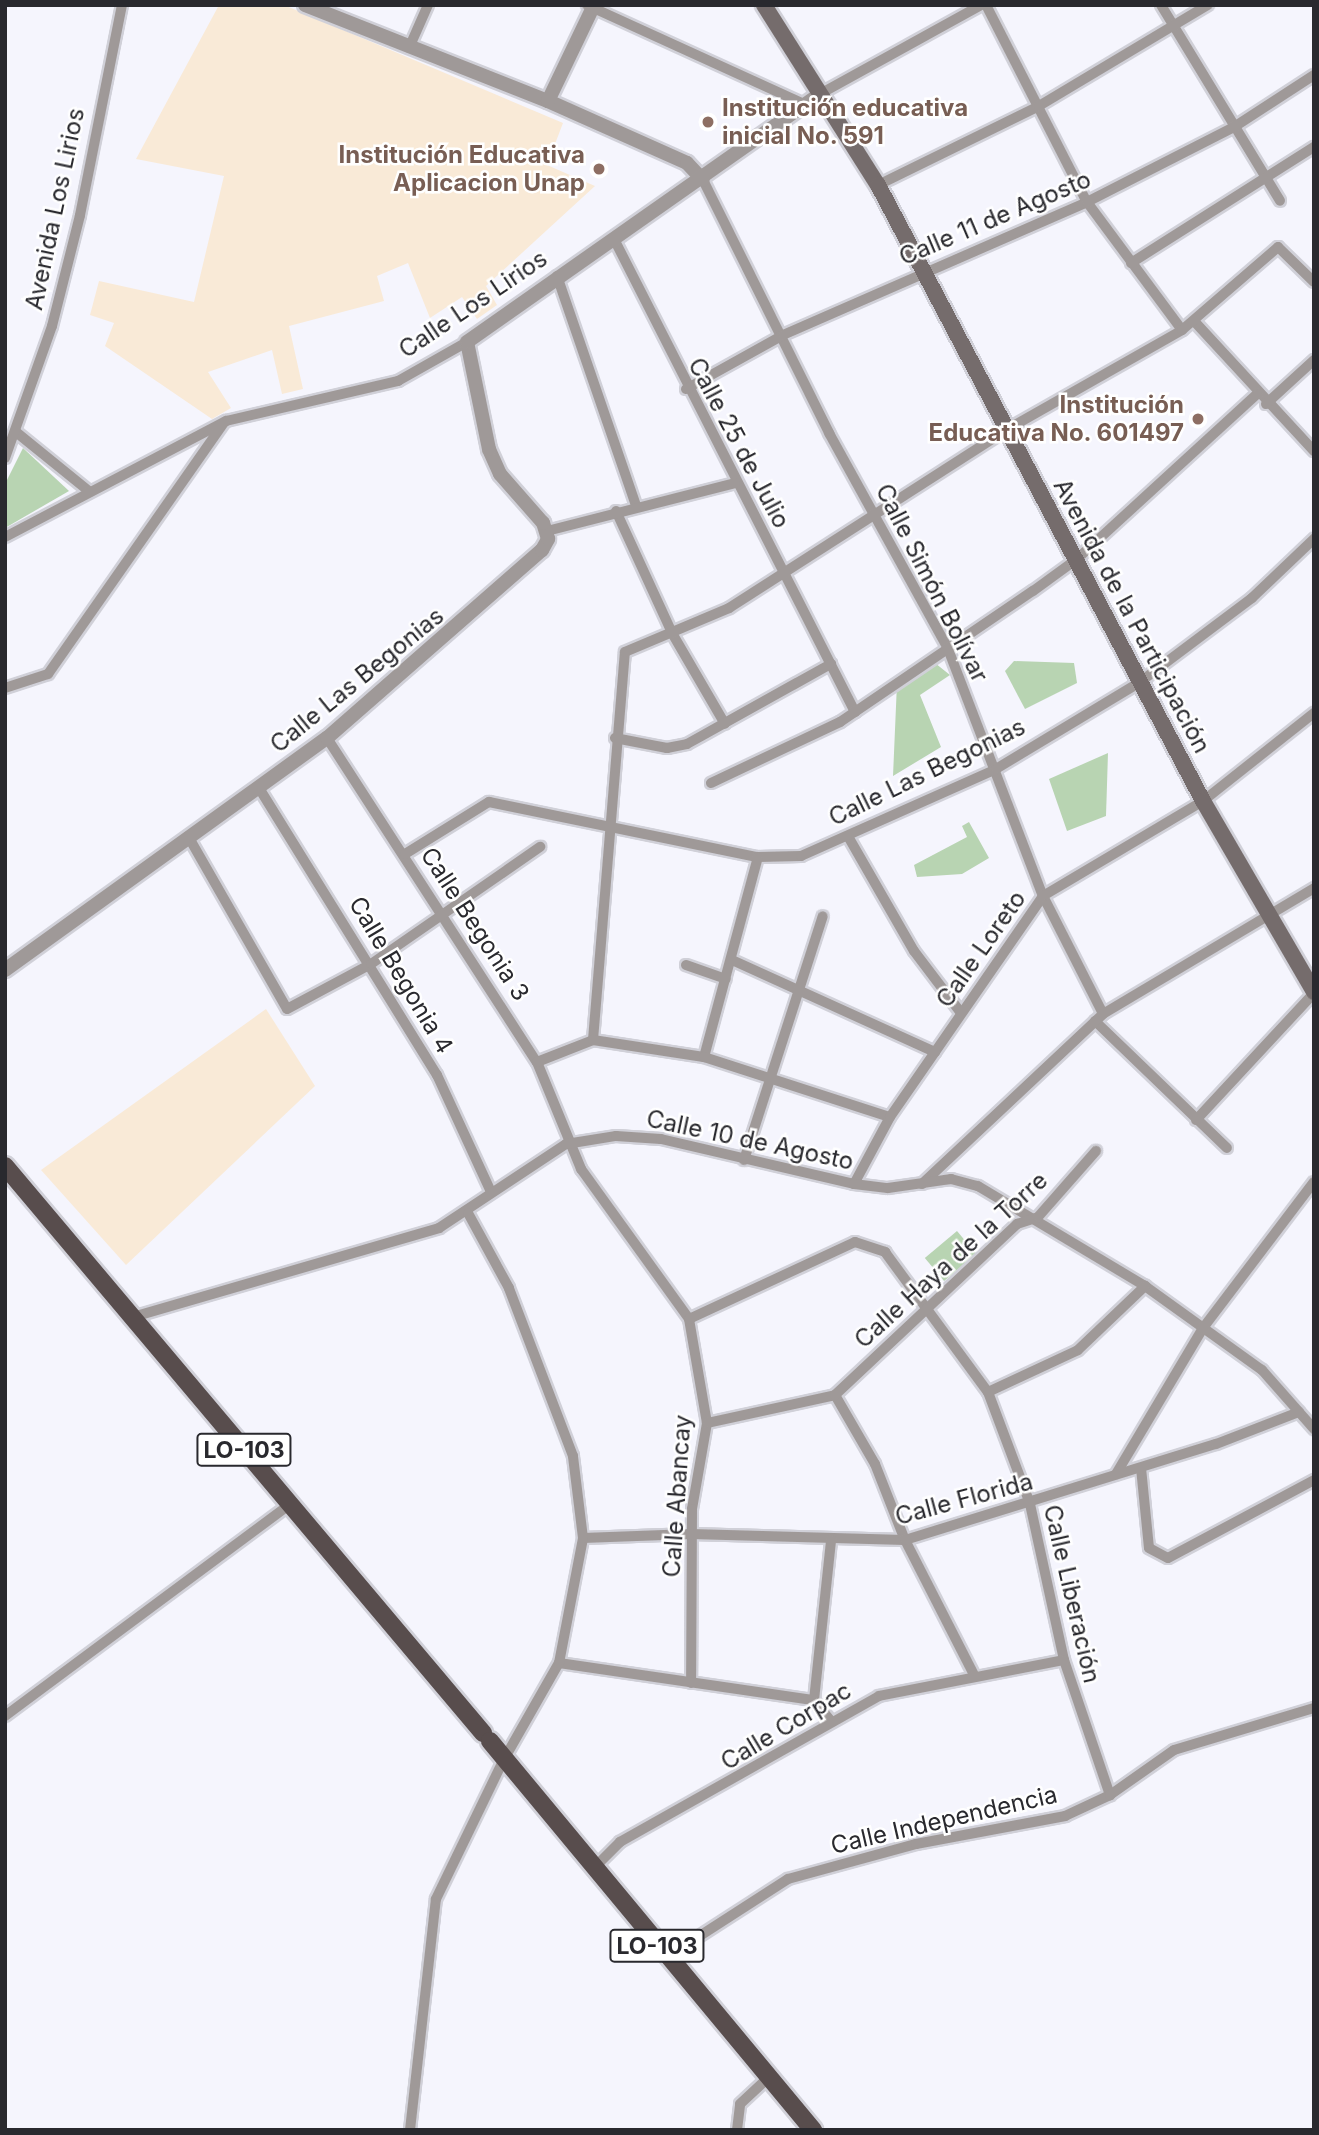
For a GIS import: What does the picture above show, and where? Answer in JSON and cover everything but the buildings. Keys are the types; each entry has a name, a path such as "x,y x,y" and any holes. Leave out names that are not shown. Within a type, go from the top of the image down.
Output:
{"main road":[{"name":"Avenida de la Participación","path":"764,5 878,185 1203,801 1314,992"},
{"name":"LO-103","path":"5,1166 487,1737 593,1869 813,2130"}],"street":[{"name":"Avenida Los Lirios","path":"5,458 16,432 80,215 122,5"},
{"path":"305,5 548,101 687,163 704,180"},
{"path":"410,48 428,5"},
{"path":"820,94 981,5"},
{"path":"986,5 1087,202 1182,330"},
{"path":"1161,5 1280,201"},
{"path":"878,185 1039,106 1208,5"},
{"path":"548,101 592,6 804,104"},
{"name":"Calle 11 de Agosto","path":"686,389 783,335 925,270 1087,202 1234,127 1314,75"},
{"name":"Calle Los Lirios","path":"5,537 226,421 398,381 467,342 557,276 704,180 820,94"},
{"path":"1131,262 1314,148"},
{"name":"Calle Simón Bolívar","path":"704,180 875,516 948,649 1043,896 1099,1017 1196,1120 1227,1148"},
{"name":"Calle 25 de Julio","path":"614,239 686,389 855,712"},
{"path":"593,1040 607,822 623,658 637,644 672,633 784,573 1008,429 1182,330 1278,247 1314,282"},
{"path":"557,276 636,506"},
{"path":"1194,321 1266,404 1314,451"},
{"path":"467,342 489,449 500,474 547,531 636,506 735,483"},
{"path":"1266,404 1314,360"},
{"path":"711,783 855,712 1077,559 1257,394"},
{"path":"5,688 48,674 226,421"},
{"path":"16,432 90,492"},
{"path":"617,511 672,633 725,724"},
{"name":"Calle Las Begonias","path":"5,970 327,738 516,576 545,546 547,531"},
{"name":"Calle Las Begonias","path":"405,853 482,803 607,822 758,857 801,856 849,838 996,769 1140,682 1252,598 1314,539"},
{"path":"615,738 667,748 725,724 831,664"},
{"name":"Calle Loreto","path":"855,1184 890,1117 1043,896 1203,801 1314,713"},
{"name":"Calle Begonia 3","path":"327,738 446,914 537,1062 566,1144"},
{"name":"Calle Begonia 4","path":"259,788 437,1074 491,1192"},
{"path":"188,836 274,997 291,1009 371,964 540,847"},
{"path":"849,838 914,951 961,1013"},
{"path":"704,1057 758,857"},
{"path":"921,1185 1099,1017 1270,919 1314,888"},
{"path":"744,1160 768,1076 823,916"},
{"path":"732,960 798,986 935,1052"},
{"path":"686,965 726,979"},
{"path":"1196,1120 1314,992"},
{"path":"537,1062 593,1040 704,1057 890,1117"},
{"name":"Calle 10 de Agosto","path":"133,1317 358,1247 418,1235 468,1213 491,1192 566,1144 616,1136 661,1139 855,1184 921,1185 951,1179 978,1186 1038,1217 1145,1286 1262,1370 1314,1429"},
{"name":"Calle Abancay","path":"566,1144 690,1319 707,1423 691,1534 691,1684"},
{"name":"Calle Haya de la Torre","path":"835,1395 926,1305 1017,1224 1038,1217 1096,1151"},
{"path":"1116,1474 1203,1328 1314,1182"},
{"path":"410,2130 436,1899 503,1760 559,1663 583,1538 573,1456 509,1288 468,1213"},
{"name":"Calle Liberación","path":"690,1319 863,1241 885,1252 988,1392 1030,1504 1064,1660 1110,1795"},
{"path":"988,1392 1078,1350 1145,1286"},
{"path":"707,1423 835,1395 875,1464 905,1541 974,1675"},
{"name":"Calle Florida","path":"583,1538 691,1534 905,1541 1141,1468 1299,1412"},
{"path":"1141,1468 1149,1548 1168,1558 1314,1480"},
{"path":"5,1716 290,1504"},
{"path":"814,1700 831,1540"},
{"name":"Calle Corpac","path":"593,1869 620,1842 703,1799 830,1720 879,1696 974,1675 1064,1660"},
{"path":"559,1663 814,1700 830,1720"},
{"name":"Calle Independencia","path":"667,1957 788,1879 916,1844 1044,1822 1110,1795 1174,1750 1314,1707"},
{"path":"737,2130 740,2104 769,2077"}],"shaded area":[{"path":"219,5 284,5 563,123 547,165 595,186 486,286 497,305 477,319 462,297 430,318 408,263 377,276 384,301 289,326 303,389 282,394 272,350 208,372 231,408 212,419 105,346 114,323 90,315 99,281 194,302 224,176 136,159"},
{"path":"266,1009 315,1086 126,1265 41,1170"}],"green space":[{"path":"23,448 69,491 5,528 5,484"},
{"path":"1014,661 1074,663 1077,683 1025,709 1005,671"},
{"path":"935,663 950,675 920,695 941,747 893,776 897,683"},
{"path":"1108,753 1106,816 1067,831 1049,779"},
{"path":"969,822 989,858 962,874 917,877 914,865 967,837 962,826"},
{"path":"957,1231 976,1254 944,1281 925,1258"}],"place":[{"name":"Institución educativa inicial No. 591","path":"708,122"},
{"name":"Institución Educativa Aplicacion Unap","path":"599,169"},
{"name":"Institución Educativa No. 601497","path":"1198,419"}]}
